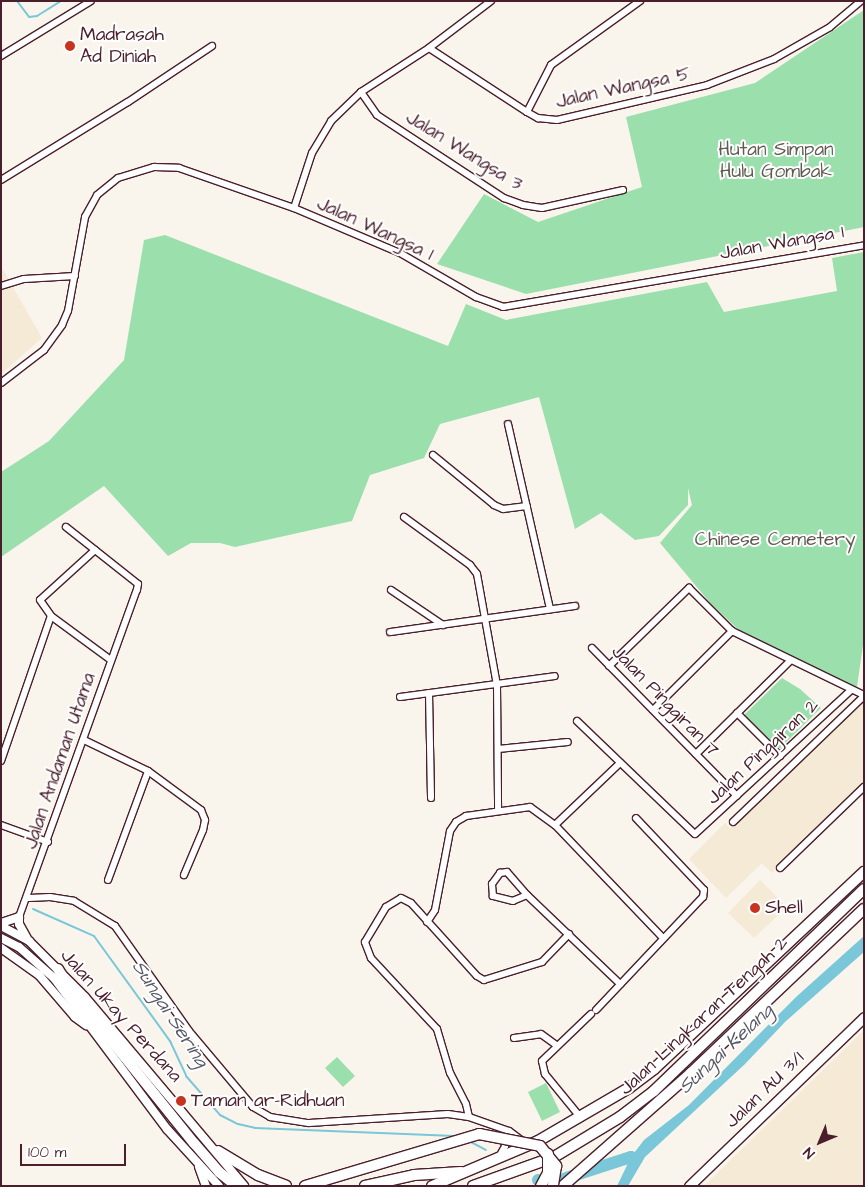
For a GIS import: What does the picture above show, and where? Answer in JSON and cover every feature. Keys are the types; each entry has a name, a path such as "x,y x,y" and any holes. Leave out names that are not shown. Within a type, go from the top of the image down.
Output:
{"highway":[{"name":"Jalan Lingkaran Tengah 2","path":"437,1184 538,1141 581,1118 654,1069 864,872"},
{"name":"Jalan Lingkaran Tengah 2","path":"472,1186 554,1157 620,1117 654,1091 864,889"},
{"path":"563,1186 617,1140 864,909"},
{"path":"58,969 70,990 219,1172 236,1186"},
{"path":"306,1186 479,1134 540,1146 556,1166 553,1186"},
{"path":"218,1151 247,1170 286,1186"},
{"path":"541,1186 548,1173 548,1154"},
{"path":"365,1186 414,1175 465,1172"}],"main road":[{"name":"Jalan AU 3/1","path":"689,1186 864,1017"}],"street":[{"path":"1,56 91,1"},
{"path":"294,208 312,152 331,121 361,92 429,48 490,1"},
{"path":"527,112 551,66 640,1"},
{"name":"Jalan Wangsa 5","path":"429,48 527,112 538,118 557,120 707,85 774,59 830,27 861,1"},
{"path":"1,180 128,102 212,46"},
{"name":"Jalan Wangsa 3","path":"361,92 377,115 504,198 523,205 542,208 623,190"},
{"name":"Jalan Wangsa 1","path":"1,383 33,360 54,340 68,311 84,217 97,195 118,178 154,166 194,172 294,208 391,249 476,297 503,307 864,245"},
{"path":"2,283 24,279 75,276"},
{"path":"508,424 550,609"},
{"path":"433,455 494,505 503,508 527,506"},
{"path":"404,517 470,565 477,574 497,685 498,810"},
{"path":"66,527 138,584 111,660"},
{"path":"1,761 51,616 42,604 42,597 95,550"},
{"path":"609,666 689,588 732,631 864,696"},
{"path":"391,590 443,625"},
{"path":"390,632 575,606"},
{"name":"Jalan Andaman Utama","path":"20,917 111,660 51,616"},
{"path":"652,710 732,631"},
{"name":"Jalan Pinggiran 7","path":"592,648 738,796"},
{"path":"696,754 790,661"},
{"path":"400,697 555,676"},
{"name":"Jalan Pinggiran 2","path":"620,763 695,834 851,690"},
{"path":"429,693 431,798"},
{"name":"Jalan Pinggiran 2","path":"733,822 864,696"},
{"path":"737,713 780,756"},
{"path":"555,825 620,763 577,721"},
{"path":"84,740 148,771 193,801 205,820 184,876"},
{"path":"498,749 568,742"},
{"path":"108,880 148,771"},
{"path":"780,868 864,787"},
{"path":"427,922 436,910 450,831 466,816 530,807 555,825 663,938"},
{"path":"581,1118 542,1068 542,1061 556,1045 594,1012 703,897 704,890 636,818"},
{"path":"1,825 48,842"},
{"path":"527,895 513,901 493,896 492,884 500,873 507,872 527,895 570,934 620,984"},
{"path":"28,898 50,897 74,902 115,926 189,1031 253,1107 270,1117 309,1123 448,1114 469,1117 509,1131 517,1139 538,1141"},
{"path":"469,1117 466,1104 450,1073 437,1029 366,950 365,942 392,901 401,898 411,903 484,980 542,962 570,934"},
{"path":"1,924 20,917 21,929 29,941"},
{"name":"Jalan Ukay Perdana","path":"1,924 29,941 58,969 218,1151 244,1186"},
{"name":"Jalan Ukay Perdana","path":"1,938 38,961 80,1013 167,1129 219,1186"},
{"path":"1,948 39,975 75,1017 90,1027"},
{"path":"514,1038 540,1034 556,1045"},
{"path":"496,1160 506,1143 500,1129"},
{"path":"196,1161 206,1186"}],"shaded area":[{"path":"1,266 42,338 1,374"},
{"path":"864,700 864,784 772,873 762,863 726,898 689,859 725,823 730,828"},
{"name":"Shell","path":"760,880 787,907 754,938 728,913"},
{"path":"864,1030 864,1186 704,1186"}],"green space":[{"name":"Hutan Simpan Hulu Gombak","path":"864,10 864,227 526,294 437,264 484,194 538,222 642,187 626,117 755,83"},
{"name":"Chinese Cemetery","path":"165,235 448,346 466,304 506,320 707,282 724,312 837,291 832,258 864,252 864,638 857,687 785,656 741,632 711,604 660,543 692,505 688,488 688,505 659,536 635,540 601,513 575,529 539,397 440,424 424,458 370,475 352,521 235,547 220,543 191,543 168,556 104,486 1,557 1,472 49,441 124,360 144,240"},
{"path":"782,678 800,689 821,708 779,749 744,715"},
{"path":"337,1057 355,1076 343,1087 325,1068"},
{"path":"546,1083 560,1112 542,1121 528,1092"}],"water":[{"path":"864,936 864,952 785,1022 745,1064 645,1157 628,1186 617,1186 631,1157 644,1140 689,1105 796,997"}],"waterway":[{"name":"Sungai Sering","path":"17,1 29,17 37,16 61,1"},
{"name":"Sungai Sering","path":"33,909 94,936 170,1041 186,1076 220,1115 238,1124 255,1128 455,1136"},
{"name":"Sungai Sering","path":"469,1141 486,1150"},
{"name":"Sungai Sering","path":"538,1180 551,1183 631,1157 637,1159"}],"place":[{"name":"Madrasah Ad Diniah","path":"70,46"},
{"name":"Shell","path":"755,908"},
{"name":"Taman ar-Ridhuan","path":"181,1101"}],"water label":[{"name":"Sungai Kelang","path":"726,1049"}]}
